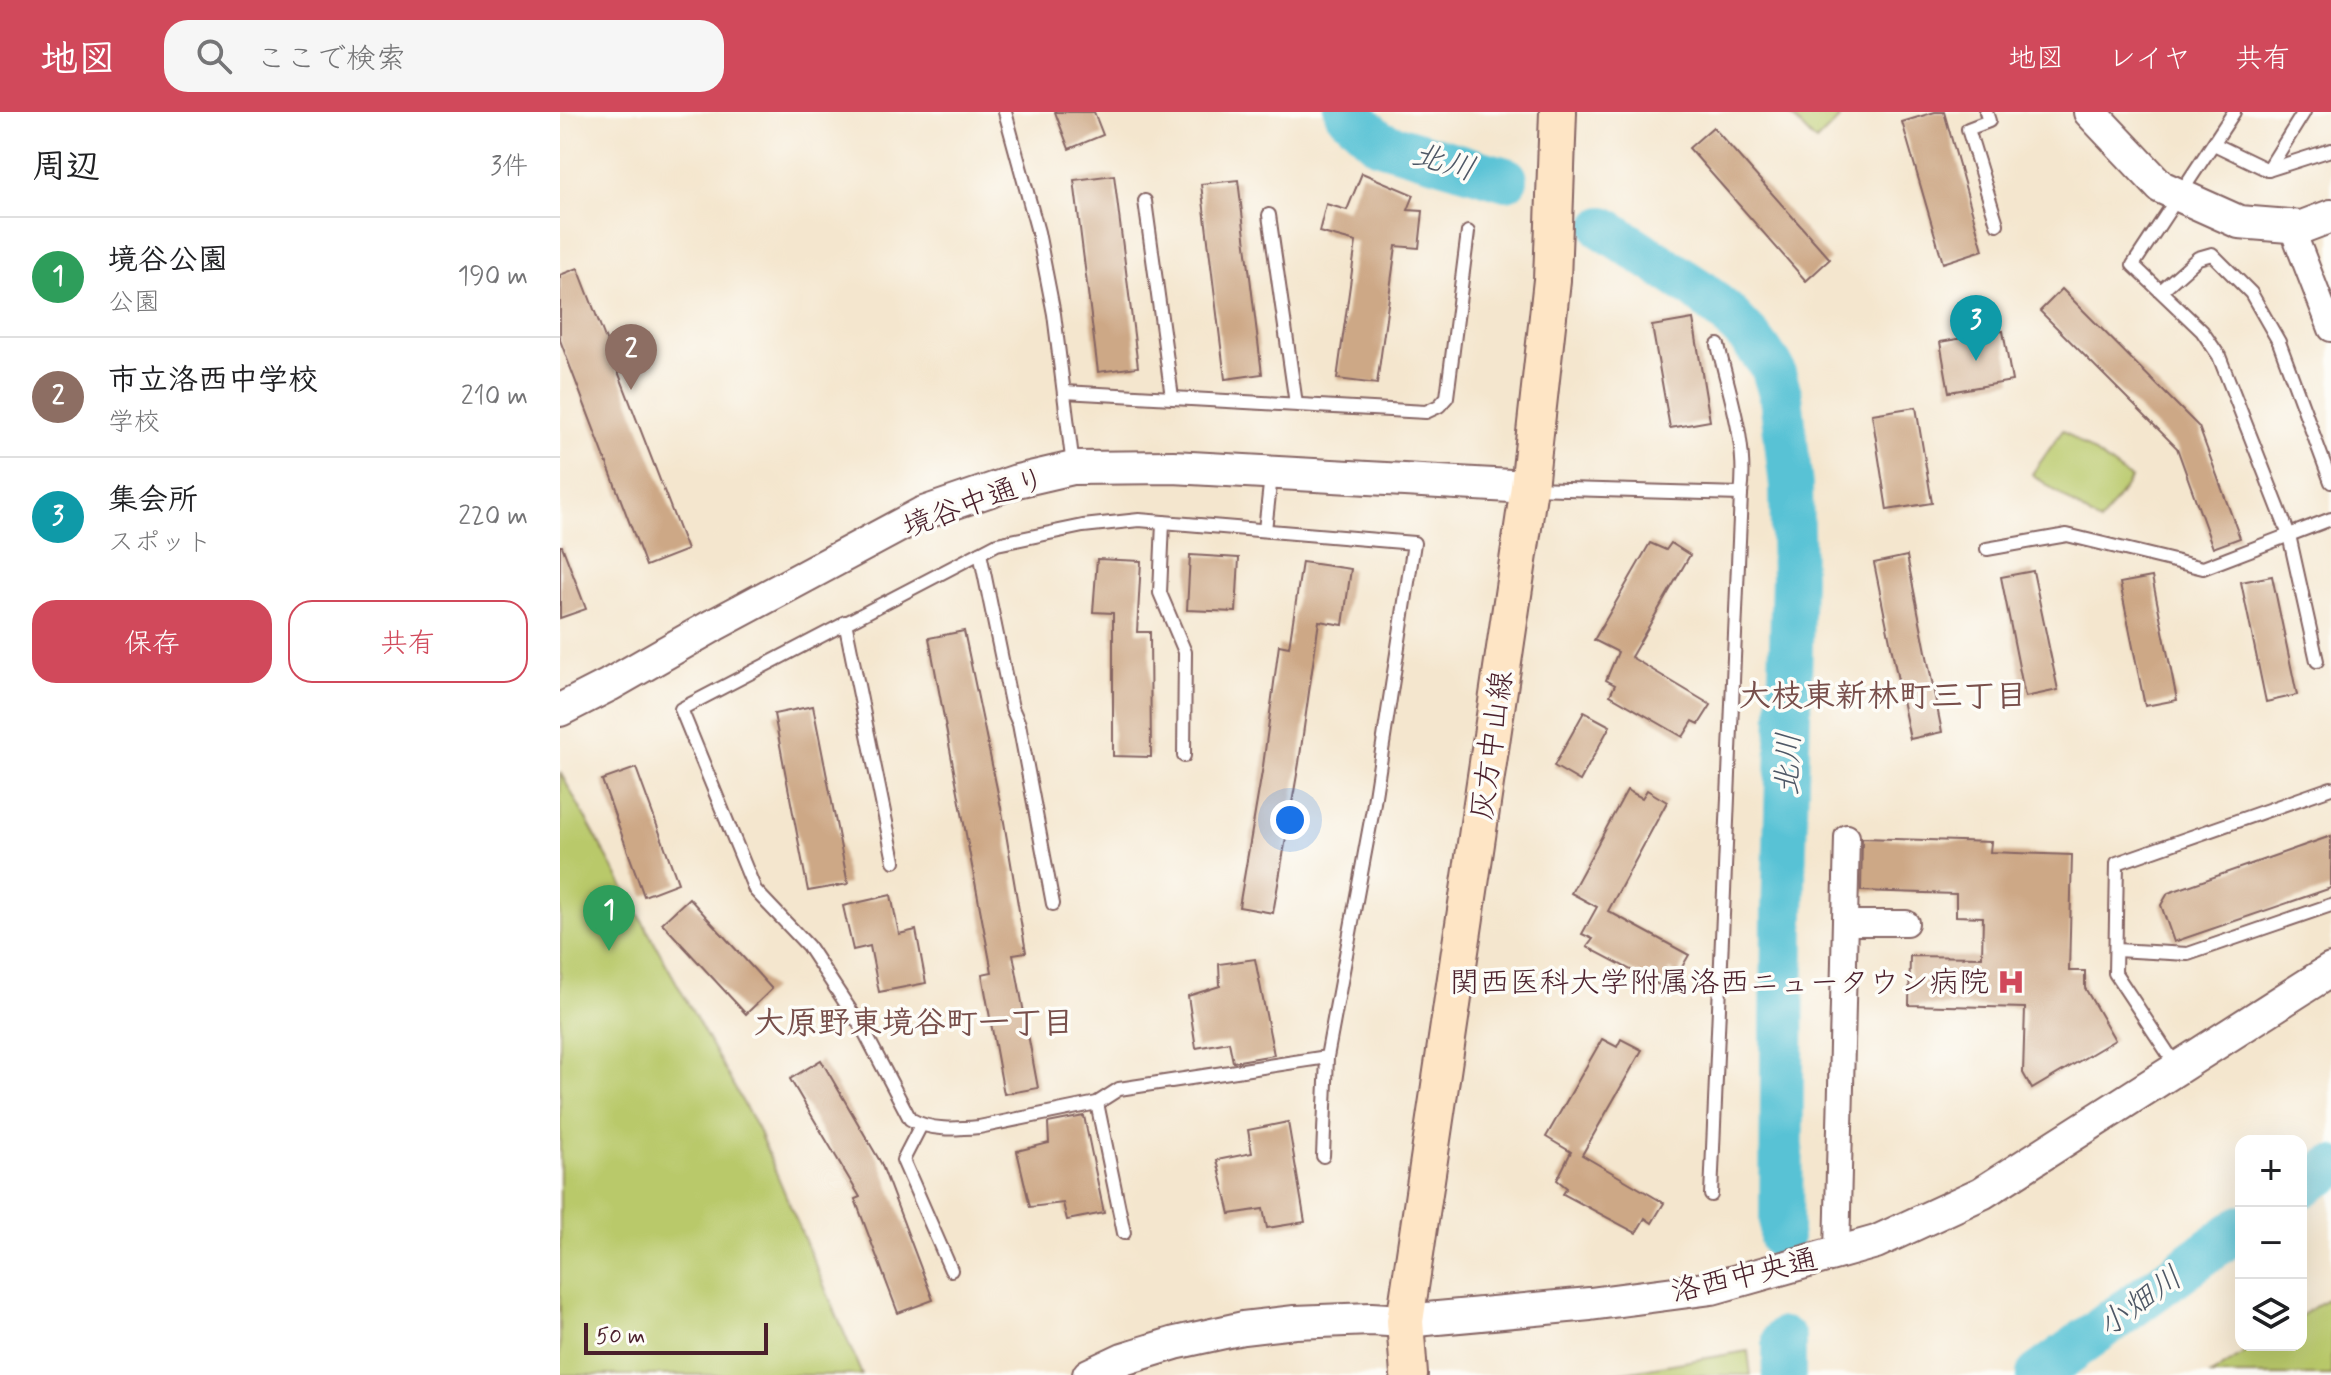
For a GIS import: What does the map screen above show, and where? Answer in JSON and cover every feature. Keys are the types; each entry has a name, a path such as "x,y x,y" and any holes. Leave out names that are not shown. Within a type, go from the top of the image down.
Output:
{"main road":[{"name":"灰方中山線","path":"1409,1375 1405,1321 1529,487 1552,280 1558,112"}],"street":[{"path":"2090,112 2161,187 2239,222 2302,227 2331,216"},
{"path":"2291,226 2331,329"},
{"name":"境谷中通り","path":"560,710 921,514 1017,481 1073,468 1173,467 1529,487"},
{"path":"1837,1253 1847,837"},
{"path":"1845,923 1906,923"},
{"name":"洛西中央通","path":"1089,1375 1123,1359 1175,1343 1243,1328 1295,1322 1405,1321 1590,1304 1712,1288 1876,1242 1982,1193 2331,970"}],"lane":[{"path":"1005,112 1038,232 1054,314 1073,468"},
{"path":"1986,112 1989,121 1968,129 1997,224"},
{"path":"2234,112 2133,265 2202,331 2219,356 2289,535 2317,661"},
{"path":"2268,170 2304,112"},
{"path":"2214,144 2268,170 2331,150"},
{"path":"1145,201 1172,397"},
{"path":"1269,215 1296,404"},
{"path":"1064,392 1426,412 1439,406 1447,397 1468,232"},
{"path":"2162,290 2198,258 2212,254 2251,293 2279,342 2331,482"},
{"path":"1711,1195 1744,473 1742,450 1718,345"},
{"path":"1265,530 1272,472"},
{"path":"1529,487 1741,494"},
{"path":"1987,549 2067,535 2203,568 2331,519"},
{"path":"1323,1156 1327,1057 1373,809 1414,543 1139,520 1083,526 997,544 681,709 755,890 808,946 864,1031 910,1119 921,1125 959,1129 979,1127 1097,1103 1119,1089 1327,1057"},
{"path":"1163,522 1160,593 1185,652 1184,756"},
{"path":"980,553 1012,708 1019,724 1053,904"},
{"path":"845,622 894,861"},
{"path":"2177,1068 2115,973 2117,863 2331,788"},
{"path":"2116,950 2188,954 2331,905"},
{"path":"1097,1103 1124,1233"},
{"path":"921,1125 903,1160 951,1270"}],"green space":[{"path":"1787,112 1833,112 1839,119 1816,142"},
{"path":"2063,430 2131,479 2100,523 2032,474"},
{"path":"560,772 758,1130 862,1375 560,1375"},
{"path":"2331,1296 2331,1375 2211,1375 2248,1351 2307,1351 2307,1312"},
{"path":"1748,1351 1751,1375 1608,1375"}],"building":[{"path":"1055,112 1094,112 1103,135 1069,149"},
{"path":"1944,112 1983,250 1943,263 1902,122"},
{"path":"1713,127 1830,259 1806,281 1689,148"},
{"path":"1362,173 1414,195 1408,210 1423,211 1419,248 1396,246 1377,384 1337,379 1356,242 1319,232 1326,204 1347,210"},
{"path":"1114,175 1138,367 1098,372 1074,180"},
{"path":"1238,180 1262,374 1225,379 1201,184"},
{"path":"578,268 687,550 646,566 560,340 560,275"},
{"path":"2062,289 2199,427 2240,538 2213,548 2177,448 2040,311"},
{"path":"1693,319 1710,421 1670,428 1652,326"},
{"path":"2003,331 2012,381 1949,392 1940,342"},
{"path":"1916,407 1932,503 1887,510 1872,414"},
{"path":"1650,543 1666,550 1671,543 1690,555 1631,657 1711,705 1699,724 1693,721 1683,737 1610,695 1615,685 1606,680 1618,652 1594,640"},
{"path":"560,546 586,609 560,618"},
{"path":"1190,555 1239,558 1236,612 1187,610"},
{"path":"1907,556 1942,732 1910,739 1874,563"},
{"path":"1097,559 1141,561 1137,632 1150,632 1151,757 1113,756 1113,613 1093,612"},
{"path":"1302,562 1351,569 1343,625 1319,621 1273,913 1239,907 1263,766 1279,645 1289,647"},
{"path":"2033,571 2058,690 2025,697 2001,577"},
{"path":"2272,576 2297,695 2266,702 2241,582"},
{"path":"2152,577 2177,700 2145,706 2120,583"},
{"path":"964,631 1004,822 1026,952 1013,954 1038,1088 1004,1094 982,974 992,972 929,638"},
{"path":"813,706 848,884 808,891 774,714"},
{"path":"1584,712 1610,726 1580,781 1554,766"},
{"path":"636,768 678,883 644,896 602,780"},
{"path":"1627,790 1642,798 1647,790 1667,802 1608,911 1689,955 1678,974 1670,970 1661,986 1587,947 1593,939 1582,934 1597,907 1571,893"},
{"path":"2331,836 2331,888 2174,942 2161,905 2168,893"},
{"path":"1862,838 1991,842 1990,852 2072,855 2069,971 2085,971 2085,988 2115,1040 2032,1089 2023,1073 2025,1008 1909,1005 1910,956 1982,957 1983,917 1956,916 1956,894 1861,891"},
{"path":"891,895 899,934 916,930 926,983 879,992 870,946 853,950 843,906"},
{"path":"689,898 772,989 746,1014 662,923"},
{"path":"1255,959 1274,1055 1233,1062 1229,1042 1196,1048 1188,996 1220,986 1219,964"},
{"path":"1602,1039 1617,1047 1621,1039 1642,1050 1582,1155 1664,1203 1652,1223 1645,1218 1636,1233 1563,1194 1567,1188 1557,1180 1571,1152 1546,1137"},
{"path":"821,1060 881,1163 933,1300 898,1313 855,1199 860,1197 790,1079"},
{"path":"1084,1116 1104,1213 1067,1220 1063,1203 1030,1207 1017,1151 1049,1143 1048,1123"},
{"path":"1288,1122 1305,1222 1267,1228 1263,1209 1230,1214 1217,1160 1252,1153 1248,1130"}],"waterway":[{"name":"北川","path":"1346,112 1379,142 1506,179"},
{"name":"北川","path":"1604,228 1697,289 1727,314 1772,367 1781,397 1791,486 1793,578 1783,913 1781,1238"},
{"name":"小畑川","path":"2307,1183 2331,1168"},
{"name":"小畑川","path":"2038,1375 2235,1231"},
{"name":"北川","path":"1784,1339 1784,1375"}],"place":[{"name":"集会所","path":"1976,361"},
{"name":"市立洛西中学校","path":"631,390"},
{"name":"境谷公園","path":"609,951"},
{"name":"関西医科大学附属洛西ニュータウン病院","path":"2011,982"}],"district":[{"name":"大枝東新林町三丁目","path":"1883,695"},
{"name":"大原野東境谷町一丁目","path":"914,1022"}]}
